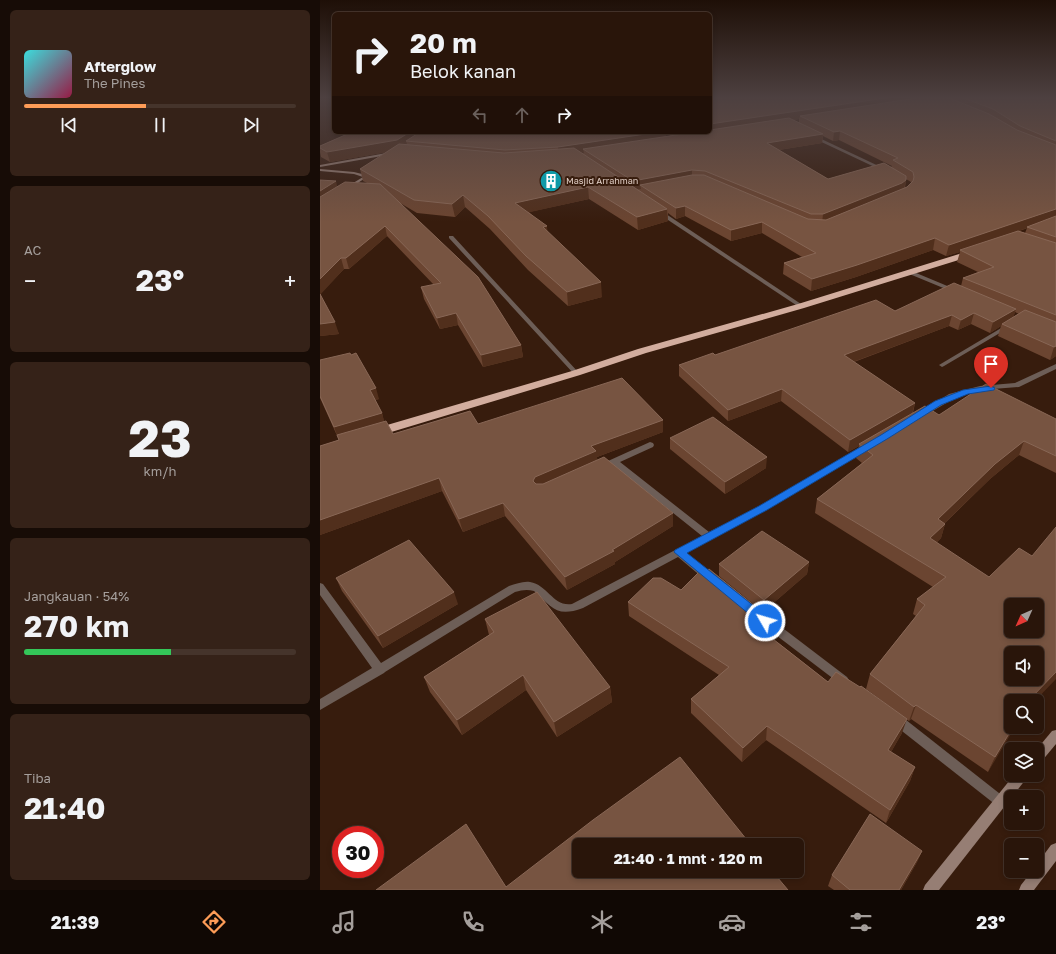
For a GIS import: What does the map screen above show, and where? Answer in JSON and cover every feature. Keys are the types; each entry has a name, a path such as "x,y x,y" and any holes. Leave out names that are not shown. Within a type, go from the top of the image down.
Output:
{"highway":[{"path":"365,435 576,373 642,351 801,306 984,249"}],"street":[{"path":"819,139 887,171"},
{"path":"320,166 400,152 389,160"},
{"path":"343,192 377,168"},
{"path":"320,170 348,172 366,176"},
{"path":"654,208 801,306"},
{"path":"451,237 576,373"},
{"path":"909,272 963,294"},
{"path":"942,365 1014,322"},
{"path":"911,421 938,403 952,396 980,388 1016,385 1056,366"},
{"path":"601,467 650,445"},
{"path":"320,705 512,589 521,586 529,586 537,588 555,605 563,608 569,608 579,605 763,508 871,445"},
{"path":"614,462 709,537"},
{"path":"679,552 720,586"},
{"path":"320,588 380,670"},
{"path":"737,599 850,685"},
{"path":"886,712 1000,801"},
{"path":"1044,750 1056,735"},
{"path":"930,890 1016,782"},
{"path":"1026,890 1056,850"}],"building":[{"path":"337,139 399,139 327,152 320,148 320,146"},
{"path":"410,139 615,139 558,147 505,150 406,141"},
{"path":"653,139 795,139 767,143 828,179 884,163 906,176 906,180 902,183 823,214 811,214 705,171 692,170 633,181 583,149"},
{"path":"856,139 1039,139 1056,145 1056,209 949,245 935,238 812,279 784,263 816,253 762,222 731,230 685,206 676,208 640,185 692,175 704,175 808,219 826,220 907,187 913,181 913,172 893,160 898,158"},
{"path":"399,144 504,153 574,148 667,209 637,217 588,187 515,203 547,226 543,227 601,282 567,292 526,256 488,216 463,195 452,204 414,200 360,169"},
{"path":"320,180 336,181 320,191"},
{"path":"345,182 380,184 478,277 521,345 481,355 456,313 437,318 421,287 441,283 385,226 346,258 341,258 320,279 320,197"},
{"path":"1056,216 1056,237 1027,227"},
{"path":"1018,231 1056,243 1056,315 963,278 994,267 960,250"},
{"path":"954,283 1016,309 993,322 974,313 961,320 952,315 844,355 915,403 850,440 782,389 728,410 679,365 713,353 715,355 876,300 895,311"},
{"path":"320,294 335,322 320,324"},
{"path":"1025,310 1056,322 1056,346 1054,347 1002,324"},
{"path":"350,353 351,355 356,353 376,388 370,390 382,413 334,427 320,396 320,360"},
{"path":"622,378 663,420 591,446 596,451 535,477 533,481 536,484 543,484 604,457 673,513 612,550 614,551 565,577 503,503 459,519 439,478 320,520 320,446 339,440 337,435 386,421 393,434 470,411 478,424"},
{"path":"986,384 1056,419 1056,456 1024,441 995,464 938,519 945,524 930,538 989,577 1019,548 1032,556 1056,527 1056,672 1044,684 1044,646 1004,646 1004,686 1043,686 1035,694 1004,694 1004,734 1009,734 995,757 916,705 914,707 870,674 925,605 917,599 946,577 817,499 873,455 859,444 925,406 939,415"},
{"path":"713,417 767,457 725,482 670,438"},
{"path":"762,531 809,562 764,600 719,564"},
{"path":"409,540 454,592 378,636 336,578"},
{"path":"709,569 756,607 746,618 828,682 836,672 860,687 861,686 907,719 888,750 915,767 890,810 767,726 743,748 691,699 729,667 628,602 653,578 661,578 681,590 699,572 703,574"},
{"path":"537,592 610,687 554,722 523,675 457,720 424,677 494,632 485,619"},
{"path":"680,757 745,838 572,838 572,878 778,878 788,890 376,890 466,824 506,887 593,820"},
{"path":"870,814 922,851 899,890 850,890 832,875"}],"place":[{"name":"Masjid Arrahman","path":"551,181"}],"route":[{"path":"765,621 679,552 763,508 911,421 938,403 952,396 980,388 991,388"}]}
